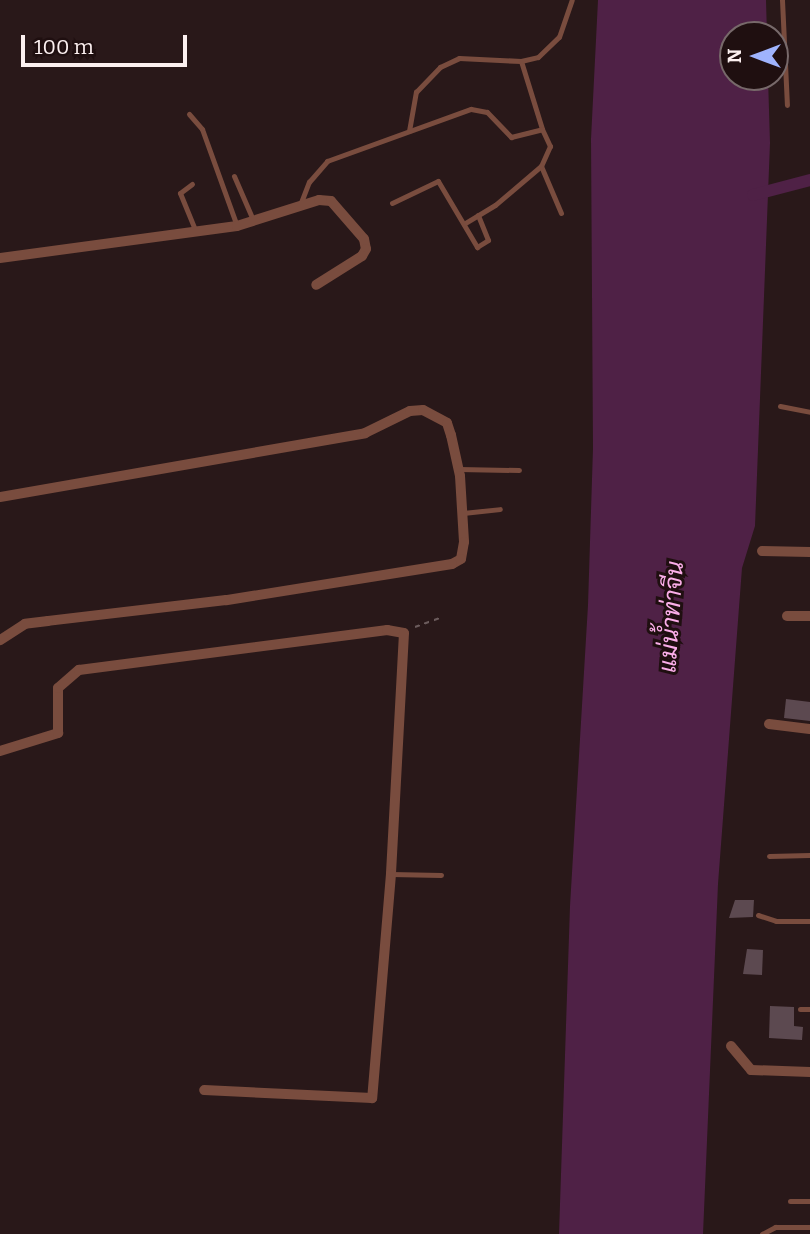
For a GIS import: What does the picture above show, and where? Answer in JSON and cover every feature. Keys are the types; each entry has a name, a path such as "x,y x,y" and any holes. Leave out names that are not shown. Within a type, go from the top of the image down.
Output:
{"street":[{"path":"0,258 237,226 331,201 364,239 362,256 316,285"},
{"path":"0,497 365,433 416,410 431,412 447,423 459,473 463,508 463,553 452,564 226,600 25,624 0,640"},
{"path":"762,551 810,552"},
{"path":"787,616 810,617"},
{"path":"0,751 58,733 58,688 79,670 400,629 406,641 391,874 372,1098 204,1090"},
{"path":"769,724 810,729"},
{"path":"731,1046 751,1070 810,1072"}],"lane":[{"path":"409,131 416,92 448,61 522,61 551,48 572,0"},
{"path":"782,0 787,105"},
{"path":"465,223 541,166 550,146 542,129 522,61"},
{"path":"299,208 309,182 327,161 409,131 481,109 511,137 542,129"},
{"path":"189,114 202,129 237,226"},
{"path":"541,166 561,213"},
{"path":"234,176 255,222"},
{"path":"391,202 438,181 465,223 473,246 487,243 478,215"},
{"path":"192,184 180,192 196,232"},
{"path":"780,406 810,412"},
{"path":"459,473 519,470"},
{"path":"463,508 500,509"},
{"path":"769,856 810,856"},
{"path":"391,874 441,875"},
{"path":"758,915 776,921 810,921"},
{"path":"800,1009 810,1009"},
{"path":"790,1201 810,1201"},
{"path":"762,1234 775,1227 810,1227"}],"path":[{"path":"400,629 440,618"}],"water":[{"name":"แม่น้ำท่าจีน","path":"598,0 766,0 767,21 719,21 719,91 768,91 770,143 755,526 742,568 718,884 703,1234 559,1234 570,906 588,605 593,448 591,139"}],"building":[{"path":"786,699 810,702 810,721 784,718"},
{"path":"735,900 754,900 753,917 729,918"},
{"path":"747,949 763,950 762,975 743,974"},
{"path":"770,1006 794,1007 794,1026 803,1027 802,1040 769,1038"}],"waterway":[{"path":"753,195 810,180"}]}
